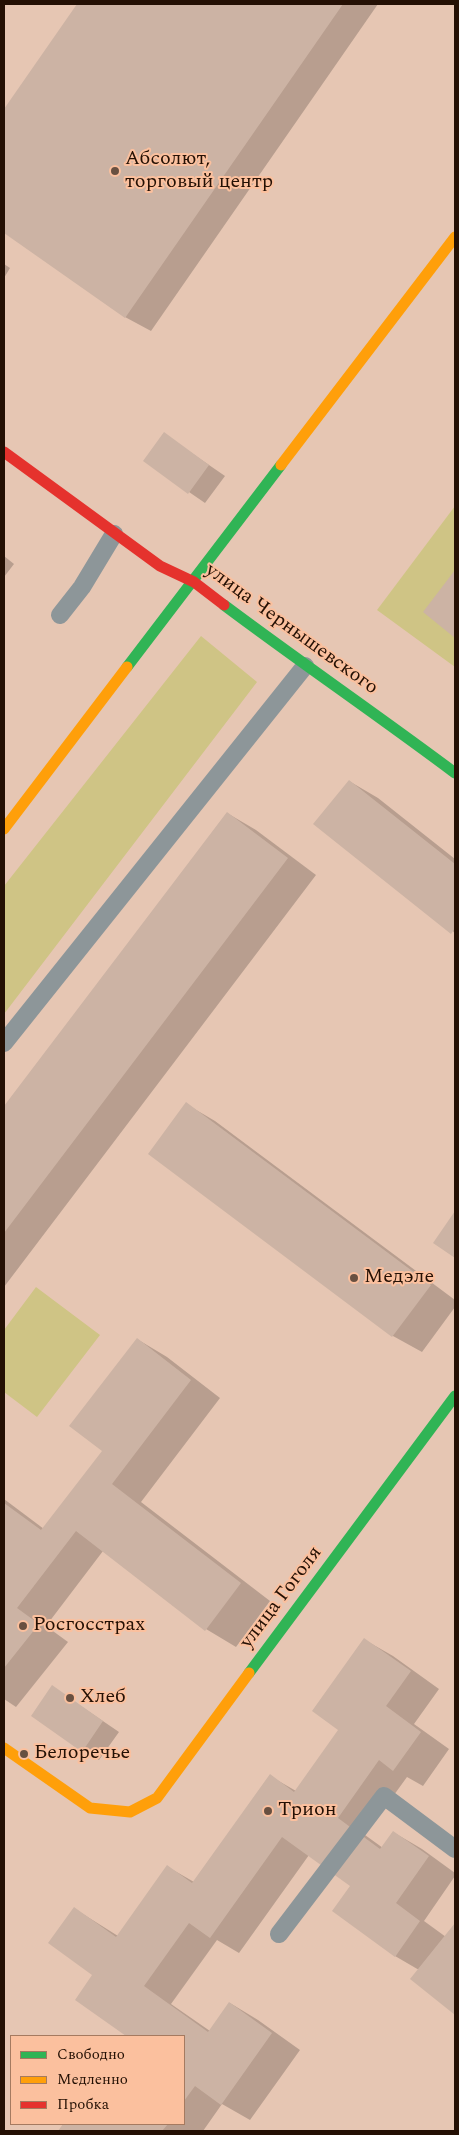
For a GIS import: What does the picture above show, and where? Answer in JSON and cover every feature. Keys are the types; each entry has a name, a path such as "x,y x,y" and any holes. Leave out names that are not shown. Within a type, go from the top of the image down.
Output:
{"main road":[{"path":"4,830 455,237"},
{"name":"улица Чернышевского","path":"4,452 114,534 166,569 194,582 305,666 381,717 455,774"},
{"name":"улица Гоголя","path":"4,1748 90,1808 130,1812 157,1798 455,1396"}],"lane":[{"path":"60,615 82,587 114,534"},
{"path":"4,1043 305,666"},
{"path":"279,1934 384,1796 455,1849"}],"shaded area":[{"path":"455,506 455,667 377,610"},
{"path":"201,636 257,682 4,1014 4,886"},
{"path":"36,1287 100,1335 37,1417 4,1392 4,1330"}],"building":[{"name":"Абсолют, торговый центр","path":"77,4 343,4 125,318 4,233 4,109"},
{"path":"164,432 209,465 188,494 143,461"},
{"path":"455,570 455,638 423,612"},
{"path":"349,780 455,864 455,928 451,934 313,824"},
{"path":"227,812 288,858 4,1233 4,1106"},
{"path":"186,1102 431,1285 392,1337 148,1154"},
{"path":"455,1211 455,1258 433,1243"},
{"path":"137,1338 191,1380 112,1484 241,1583 205,1631 76,1531 17,1608 39,1624 4,1668 4,1503 41,1530 102,1451 69,1426"},
{"path":"364,1638 411,1671 386,1706 421,1732 393,1771 379,1760 338,1818 380,1849 393,1831 429,1856 396,1903 420,1921 395,1957 332,1911 350,1886 282,1837 210,1938 189,1923 144,1986 208,2032 229,2002 272,2033 221,2105 195,2086 185,2100 185,2035 125,2035 75,2000 92,1975 48,1943 74,1907 116,1937 167,1865 192,1883 270,1774 294,1792 338,1730 312,1711"},
{"path":"52,1685 103,1721 82,1752 31,1716"},
{"path":"455,1923 455,2015 410,1979"},
{"path":"62,2125 167,2125 162,2131 58,2131"}],"traffic: fast":[{"path":"127,667 281,465"},
{"path":"224,605 455,773"},
{"path":"249,1673 455,1396"}],"traffic: slow":[{"path":"281,465 455,237"},
{"path":"4,829 127,667"},
{"path":"4,1748 90,1808 130,1812 157,1798 249,1673"}],"traffic: jam":[{"path":"4,452 160,566 194,582 224,605"}],"place":[{"name":"Абсолют, торговый центр","path":"115,171"},
{"name":"Медэле","path":"354,1278"},
{"name":"Росгосстрах","path":"23,1626"},
{"name":"Хлеб","path":"70,1698"},
{"name":"Белоречье","path":"24,1754"},
{"name":"Трион","path":"268,1811"}]}
